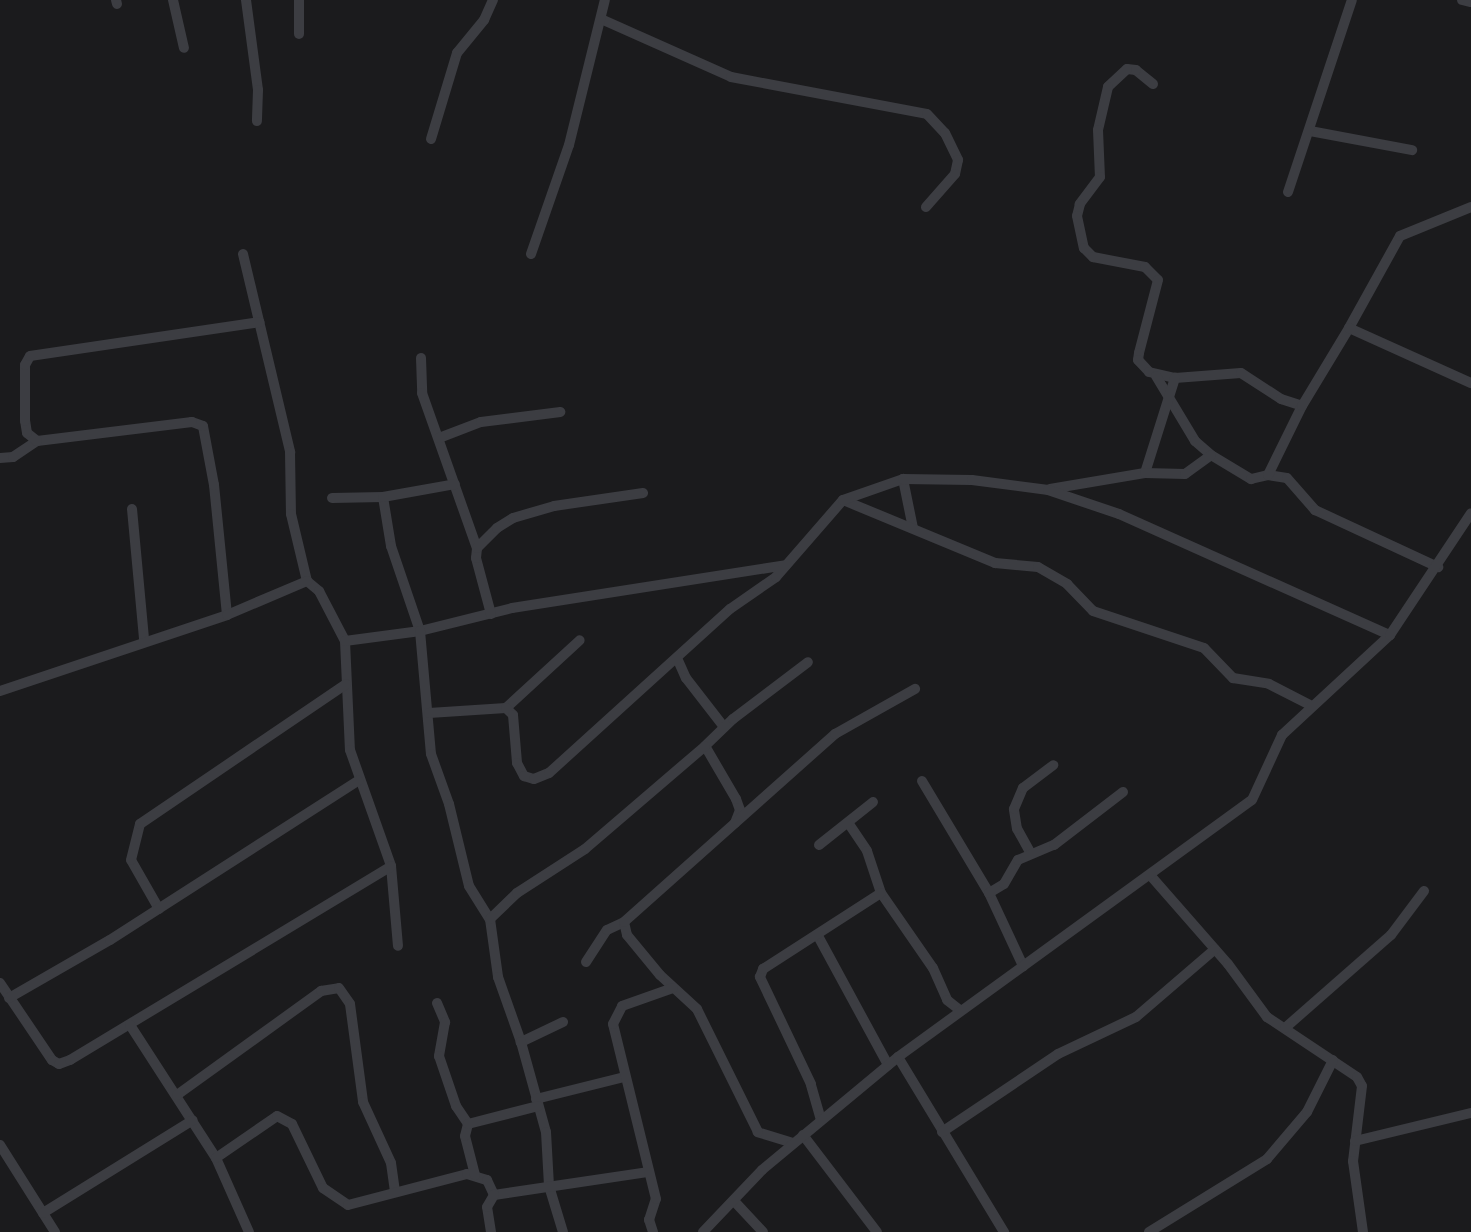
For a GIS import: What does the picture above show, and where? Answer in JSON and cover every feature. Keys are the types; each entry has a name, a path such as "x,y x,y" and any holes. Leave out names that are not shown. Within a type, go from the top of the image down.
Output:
{"street":[{"path":"173,0 184,48"},
{"path":"246,0 258,90 257,122"},
{"path":"298,0 299,34"},
{"path":"431,139 458,53 484,20 493,0"},
{"path":"531,254 569,145 605,0"},
{"path":"1288,192 1310,131 1352,0"},
{"path":"1462,0 1471,2"},
{"path":"601,19 731,78 927,114 945,133 958,160 955,174 926,206"},
{"path":"1153,84 1136,70 1127,69 1108,87 1098,130 1100,177 1080,204 1077,216 1088,254 1145,267 1158,280 1138,360 1156,376 1170,396 1195,440 1211,456 1251,479 1268,475 1293,482 1315,510 1438,567"},
{"path":"1310,131 1412,150"},
{"path":"1268,475 1302,406 1349,328 1400,236 1471,207"},
{"path":"243,254 291,459 287,477 291,514 307,581 319,591 345,641 350,750 358,781 391,866 398,946"},
{"path":"36,442 27,433 25,420 26,358 259,322"},
{"path":"1349,328 1471,384"},
{"path":"421,358 422,393 478,548 483,597 491,614"},
{"path":"1156,376 1175,378 1241,373 1280,399 1302,406"},
{"path":"1145,473 1156,426 1170,396 1175,378"},
{"path":"439,438 481,422 560,412"},
{"path":"0,458 13,457 36,442 192,422 203,426 214,485 227,615"},
{"path":"1048,490 1145,473 1185,474 1211,456"},
{"path":"902,479 913,528"},
{"path":"506,708 513,715 517,763 524,776 534,779 568,759 678,658 786,565 843,500 902,479 972,480 1048,490 1119,514 1390,635"},
{"path":"332,498 383,497 454,484"},
{"path":"478,548 513,518 554,506 643,493"},
{"path":"383,497 391,546 420,631 429,713 431,754 449,804 469,886 490,919 498,977 521,1042 537,1102 550,1158 549,1186 563,1232"},
{"path":"843,500 995,563 1038,567 1068,584 1093,611 1204,648 1233,678 1269,684 1312,706"},
{"path":"132,509 144,640"},
{"path":"703,1232 735,1202 762,1170 888,1064 1252,800 1274,746 1312,706 1390,635 1438,567 1471,513"},
{"path":"345,641 420,631 491,614 688,577 786,565"},
{"path":"1,689 42,680 144,640 227,615 307,581"},
{"path":"429,713 506,708 580,640"},
{"path":"678,658 686,678 724,727"},
{"path":"490,919 517,893 585,849 705,746 724,727 808,662"},
{"path":"159,909 131,860 140,824 346,684"},
{"path":"586,962 607,930 624,922 835,734 916,689"},
{"path":"705,746 736,799 740,810 735,824"},
{"path":"1030,852 1016,829 1014,810 1023,788 1053,765"},
{"path":"9,998 159,909 358,781"},
{"path":"922,781 989,893 1023,966"},
{"path":"989,893 1004,884 1018,860 1030,852 1054,844 1124,792"},
{"path":"819,845 848,824 873,802"},
{"path":"848,824 867,851 881,893 928,960 947,1000 960,1010"},
{"path":"0,983 9,998 59,1064 130,1025 391,866"},
{"path":"1150,875 1215,949 1255,1004 1285,1028 1333,1060 1362,1086 1353,1161 1363,1232"},
{"path":"1285,1028 1391,936 1424,891"},
{"path":"821,1120 811,1084 760,977 763,969 818,936 881,893"},
{"path":"624,922 627,935 673,988 697,1010 758,1132 793,1143"},
{"path":"818,936 888,1064"},
{"path":"942,1132 1058,1054 1136,1017 1215,949"},
{"path":"177,1095 321,991 339,988 350,1004 363,1102 391,1164 395,1190"},
{"path":"653,1232 649,1220 656,1199 647,1172 613,1024 622,1006 673,988"},
{"path":"437,1003 445,1022 438,1056 456,1106 468,1124 465,1136 474,1175"},
{"path":"521,1042 563,1022"},
{"path":"130,1025 216,1158 249,1232"},
{"path":"898,1057 1004,1232"},
{"path":"1149,1232 1267,1159 1307,1112 1333,1060"},
{"path":"468,1124 624,1077"},
{"path":"1355,1141 1471,1112"},
{"path":"216,1158 270,1119 284,1117 292,1124 323,1188 337,1201 348,1205 395,1190 474,1175 487,1180 494,1195"},
{"path":"43,1213 193,1120"},
{"path":"803,1135 877,1232"},
{"path":"0,1145 56,1232"},
{"path":"494,1195 647,1172"},
{"path":"491,1232 487,1207 494,1195"},
{"path":"735,1202 763,1232"}]}
